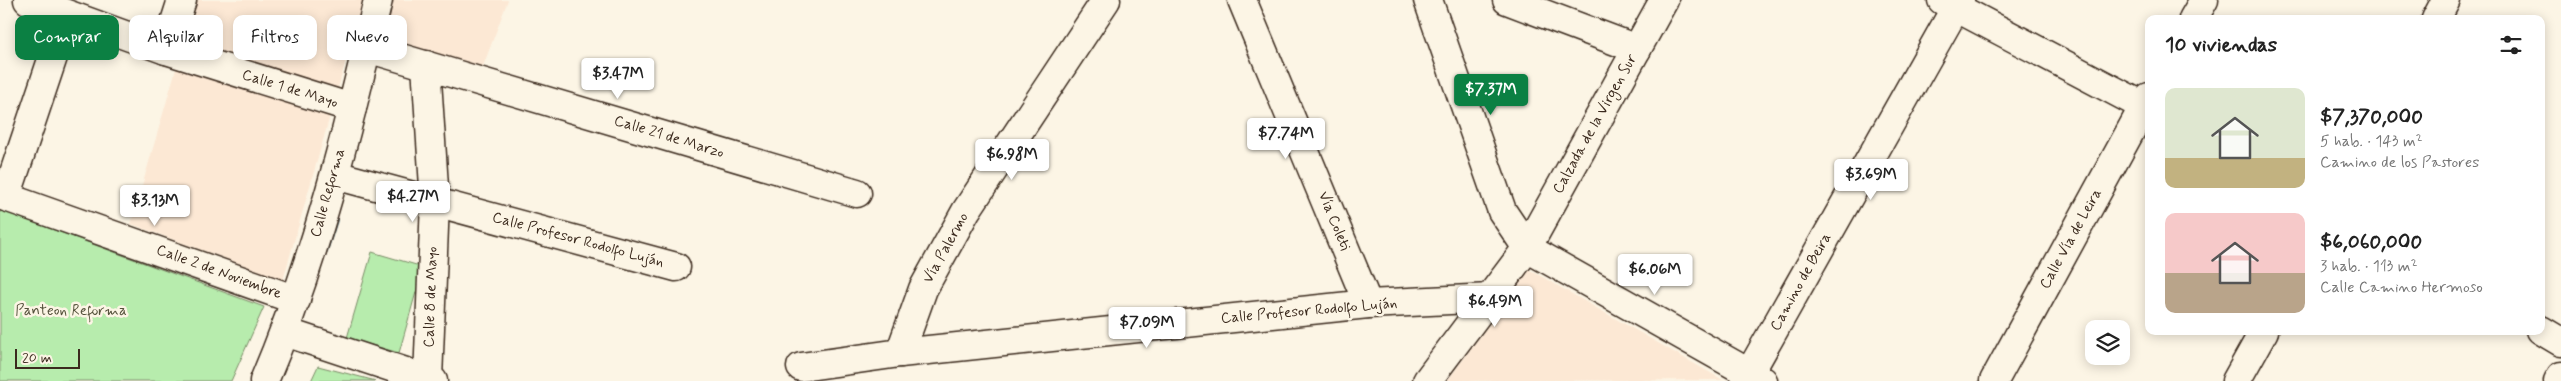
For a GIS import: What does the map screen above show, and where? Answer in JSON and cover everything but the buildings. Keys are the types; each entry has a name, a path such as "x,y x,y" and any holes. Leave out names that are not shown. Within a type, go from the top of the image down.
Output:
{"street":[{"name":"Calle 1 de Mayo","path":"28,0 129,37"},
{"path":"177,15 182,0"},
{"name":"Calle Reforma","path":"375,15 378,0"},
{"name":"Vía Palermo","path":"900,353 923,289 966,210 1106,0"},
{"name":"Vía Coleti","path":"1242,0 1368,304"},
{"path":"1428,0 1502,211 1527,248 1752,379"},
{"path":"1507,0 1637,49"},
{"name":"Calzada de la Virgen Sur","path":"1427,381 1527,248 1664,0"},
{"path":"2195,15 2204,0"},
{"path":"2438,15 2446,0"},
{"path":"1952,3 2145,103"},
{"name":"Camino de Beira","path":"1752,379 1952,3"},
{"path":"3,196 67,14"},
{"name":"Calle 1 de Mayo","path":"198,60 352,108"},
{"name":"Calle Reforma","path":"264,381 296,300 334,175 364,60"},
{"name":"Calle 21 de Marzo","path":"407,60 856,193"},
{"name":"Calle 8 de Mayo","path":"426,65 435,202 430,380"},
{"name":"Calle Vía de Leira","path":"1994,381 2145,108"},
{"name":"Calle Profesor Rodolfo Luján","path":"334,175 676,266"},
{"name":"Calle 2 de Noviembre","path":"3,196 296,300"},
{"name":"Calle Profesor Rodolfo Luján","path":"801,367 900,353 1368,304 1491,298"},
{"path":"284,332 430,380"},
{"path":"2545,332 2561,342"},
{"path":"2236,381 2262,335"},
{"path":"2558,381 2561,376"}],"shaded area":[{"path":"196,0 508,0 482,69 407,56 407,15 327,15 327,60 346,60 283,280 131,224 179,60 223,60 223,15 192,15"},
{"path":"1530,270 1723,380 1447,381"}],"green space":[{"name":"Panteon Reforma","path":"0,210 264,307 231,381 0,381"},
{"path":"372,252 423,267 399,353 347,338"},
{"path":"318,366 376,381 311,381"}],"waterway":[{"path":"325,251 335,220"}]}
